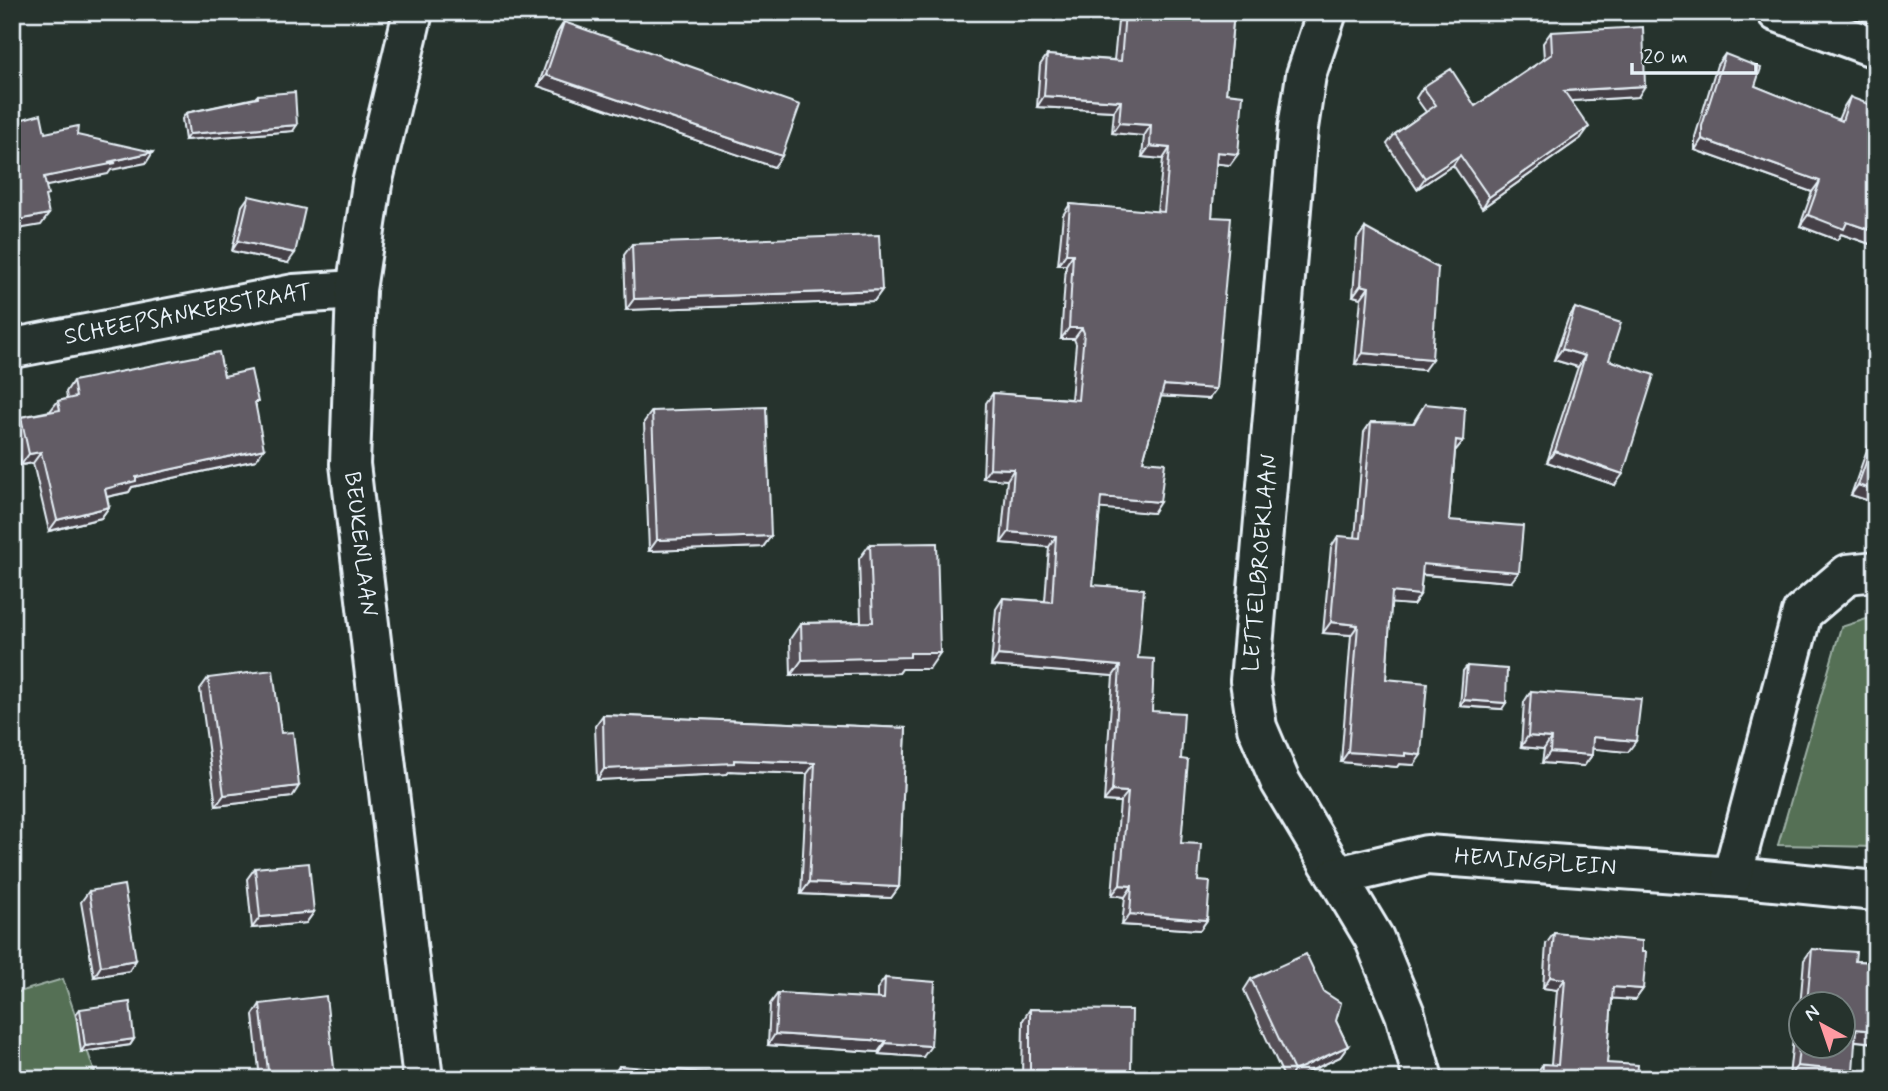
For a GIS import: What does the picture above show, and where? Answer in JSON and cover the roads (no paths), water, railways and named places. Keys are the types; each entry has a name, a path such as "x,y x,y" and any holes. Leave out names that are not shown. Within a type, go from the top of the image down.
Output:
{"street":[{"name":"BEUKENLAAN","path":"413,12 372,184 356,289 351,464 423,1079"},
{"name":"LETTELBROEKLAAN","path":"1327,12 1306,75 1298,128 1250,681 1256,727 1280,781 1338,876 1379,951 1405,1014 1423,1079"},
{"path":"1777,12 1876,48"},
{"name":"SCHEEPSANKERSTRAAT","path":"19,347 294,294 356,289"},
{"path":"1732,877 1802,613 1849,574 1876,571"},
{"name":"HEMINGPLEIN","path":"1338,876 1427,855 1732,877 1876,891"}]}
